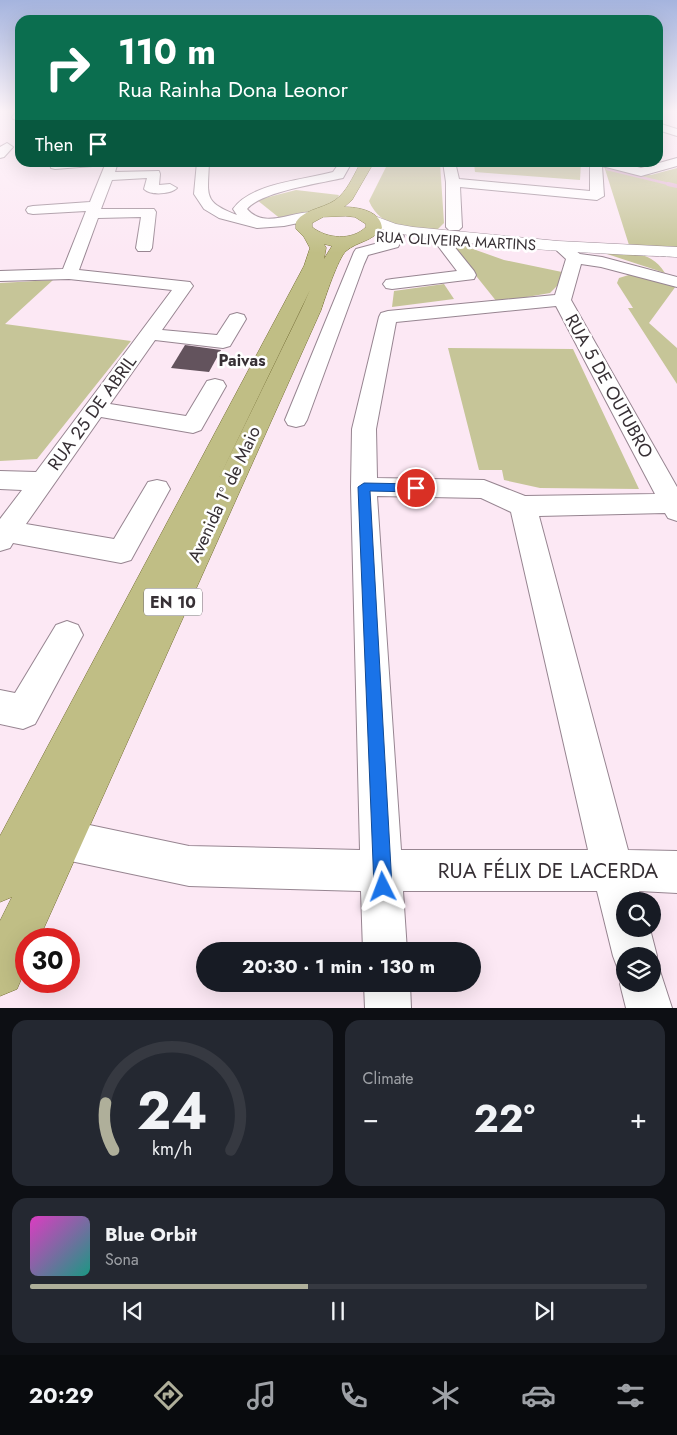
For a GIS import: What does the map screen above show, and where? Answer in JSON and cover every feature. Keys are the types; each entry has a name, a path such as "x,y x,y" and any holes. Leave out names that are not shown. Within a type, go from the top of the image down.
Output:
{"main road":[{"path":"314,224 345,200 365,167"},
{"path":"363,229 363,206 367,192 380,167"},
{"path":"314,224 349,211 363,229"},
{"path":"314,224 330,240 363,229"},
{"name":"Avenida 1º de Maio","path":"0,880 312,266 318,248 314,224"},
{"name":"Avenida 1º de Maio","path":"0,972 311,310 334,254 363,229"},
{"name":"RUA OLIVEIRA MARTINS","path":"363,229 445,233 556,245"},
{"name":"RUA OLIVEIRA MARTINS","path":"363,229 396,236 445,233 556,245 677,252"}],"street":[{"path":"663,166 677,162"},
{"path":"0,276 69,274 94,210 107,167 154,174 151,189 170,188"},
{"path":"203,167 201,191 204,200 235,220 314,224"},
{"path":"201,191 208,196 259,194 338,175 343,167"},
{"path":"392,284 468,275 445,233 452,182 450,167"},
{"path":"452,182 597,196 596,167"},
{"path":"622,167 641,172 659,167"},
{"path":"259,194 242,205 242,212 247,216 264,222 314,224"},
{"path":"33,210 149,212 144,248"},
{"path":"296,420 362,252 392,244 396,236"},
{"name":"RUA OLIVEIRA MARTINS","path":"556,245 575,258 602,262 677,282"},
{"path":"575,258 589,247"},
{"name":"RUA 5 DE OUTUBRO","path":"575,258 562,300 676,506"},
{"name":"RUA 25 DE ABRIL","path":"3,535 184,286 69,274"},
{"path":"385,942 364,487 364,429 388,317 562,300"},
{"path":"149,334 223,342 237,319"},
{"path":"94,409 193,425 216,386"},
{"path":"0,480 42,481"},
{"path":"364,487 484,489 523,506 676,506"},
{"path":"3,535 121,552 157,489"},
{"path":"523,506 618,892"},
{"path":"0,707 23,712 68,635"},
{"name":"RUA FÉLIX DE LACERDA","path":"61,839 189,866 382,871 612,870 677,872"},
{"path":"387,992 388,1008"},
{"path":"645,992 649,1008"}],"green space":[{"path":"386,167 440,167 444,223 436,231 397,226 381,217 369,201"},
{"path":"474,167 581,167 580,180 475,172"},
{"path":"604,167 651,175 677,168 677,247 629,245"},
{"path":"296,190 339,195 335,203 282,220 257,200"},
{"path":"459,244 504,260 562,272 558,285 550,293 497,302 453,247"},
{"path":"604,253 630,253 646,256 659,265 665,273"},
{"path":"632,274 676,286 649,323 677,348 677,384 628,308 633,308 617,283 619,278"},
{"path":"53,280 5,324 131,341 37,459 0,461 0,283"},
{"path":"444,284 454,299 392,307 394,291"},
{"path":"448,348 573,349 639,489 540,488 504,480 502,470 479,470"}],"building":[{"path":"185,345 221,350 209,372 171,368"}],"waterway":[{"path":"607,169 673,185"},
{"path":"668,184 677,186"}],"district":[{"name":"Paivas","path":"242,360"}],"route":[{"path":"383,887 364,487 416,488"}]}
